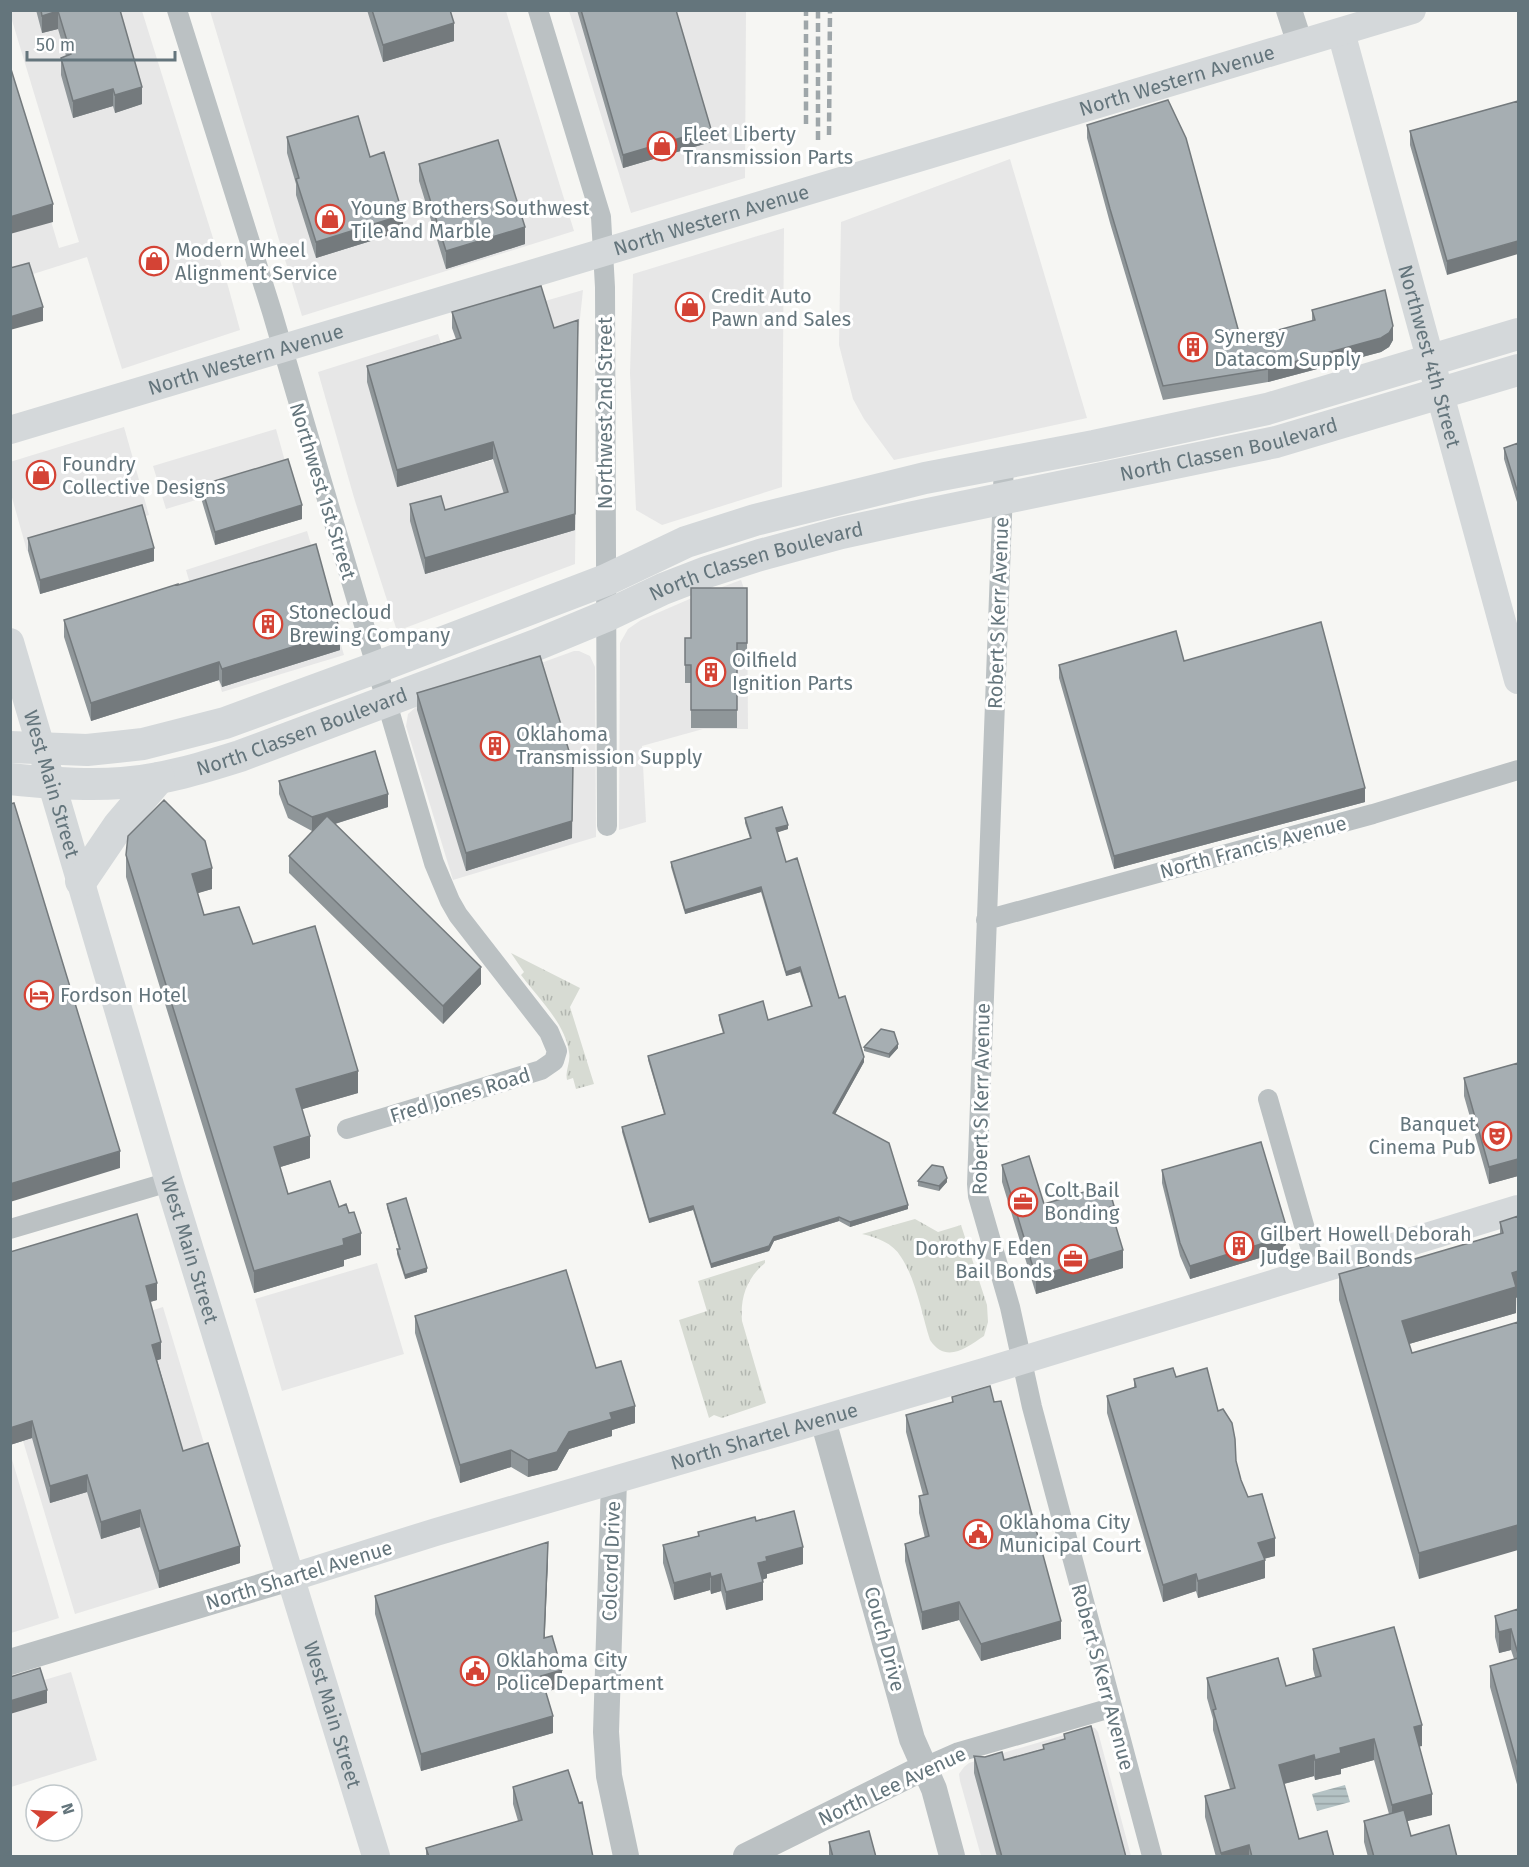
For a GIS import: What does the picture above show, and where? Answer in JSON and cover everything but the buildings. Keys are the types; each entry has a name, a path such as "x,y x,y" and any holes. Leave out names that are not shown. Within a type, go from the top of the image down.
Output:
{"main road":[{"name":"North Western Avenue","path":"10,430 1412,10"},
{"name":"Northwest 4th Street","path":"1341,32 1518,680"},
{"name":"North Classen Boulevard","path":"10,747 87,750 143,744 225,723 606,580 686,542 755,520 925,478 1094,446 1267,408 1518,334"},
{"name":"North Classen Boulevard","path":"10,779 105,784 159,778 201,768 240,756 536,645 663,589 760,555 841,532 1276,442 1518,370"},
{"name":"West Main Street","path":"10,642 169,1182 376,1857"},
{"path":"81,881 119,825 159,778"},
{"name":"North Shartel Avenue","path":"290,1578 614,1480 823,1420 1518,1209"}],"street":[{"name":"Northwest 1st Street","path":"177,10 434,863 450,902 549,1032 556,1046"},
{"name":"Northwest 2nd Street","path":"537,10 601,217 605,287 607,826"},
{"path":"1289,10 1300,44"},
{"name":"Robert S Kerr Avenue","path":"1004,463 976,1184 980,1208 1010,1307 1032,1407 1152,1857"},
{"name":"North Francis Avenue","path":"986,921 1373,814 1518,770"},
{"name":"Fred Jones Road","path":"347,1129 541,1070 554,1061 556,1046"},
{"path":"1268,1099 1317,1271"},
{"path":"10,1229 169,1182"},
{"name":"Couch Drive","path":"823,1420 912,1738 934,1789 952,1857"},
{"name":"Colcord Drive","path":"614,1480 606,1732 609,1776 626,1857"},
{"name":"North Shartel Avenue","path":"10,1662 290,1578"},
{"name":"North Lee Avenue","path":"746,1857 959,1752 1111,1708"}],"shaded area":[{"path":"11,11 142,11 240,330 122,369 87,257 11,281 10,83 59,248 79,242"},
{"path":"210,11 506,11 574,231 302,316"},
{"path":"569,11 746,11 745,178 631,213"},
{"path":"1010,159 1087,418 894,460 864,419 853,399 839,345 841,222"},
{"path":"784,228 782,487 662,525 636,510 630,373 633,274"},
{"path":"583,290 578,337 575,564 397,631 355,501 318,372 438,334 478,464 493,460 452,328"},
{"path":"124,427 149,515 27,551 11,494 10,462"},
{"path":"276,429 288,472 166,509 153,466"},
{"name":"Stonecloud Brewing Company","path":"307,531 344,655 222,692 186,570"},
{"path":"741,580 747,597 748,729 703,729 642,746 646,822 619,830 620,643 628,629 641,620"},
{"name":"Oklahoma Transmission Supply","path":"574,651 590,656 595,667 596,837 453,880 406,726 408,714 417,706"},
{"path":"377,1263 404,1354 282,1391 255,1299"},
{"path":"163,1307 240,1563 75,1614 11,1401 10,1356"},
{"path":"11,1456 59,1618 10,1633"},
{"path":"71,1672 97,1760 11,1787 11,1690"},
{"path":"1091,1727 1098,1732 1131,1856 981,1856 960,1781 959,1774 964,1767 969,1763"},
{"path":"1345,1785 1350,1802 1317,1811 1312,1794"}],"green space":[{"path":"511,953 580,988 570,1007 594,1084 576,1089 573,1078 567,1080 569,1056 562,1031 550,1011 521,975 524,972"},
{"path":"915,1219 938,1232 961,1225 987,1305 988,1322 984,1336 963,1349 949,1352 936,1347 930,1340 915,1286 898,1252 884,1241 862,1234"},
{"path":"765,1260 746,1289 742,1304 742,1321 766,1403 722,1418 714,1415 709,1418 679,1320 707,1311 698,1281"}],"railway":[{"path":"806,10 806,124"},
{"path":"818,10 818,140"},
{"path":"829,135 830,10"}],"place":[{"name":"Fleet Liberty Transmission Parts","path":"662,146"},
{"name":"Young Brothers Southwest Tile and Marble","path":"330,219"},
{"name":"Modern Wheel Alignment Service","path":"154,261"},
{"name":"Credit Auto Pawn and Sales","path":"690,307"},
{"name":"Synergy Datacom Supply","path":"1193,347"},
{"name":"Foundry Collective Designs","path":"41,475"},
{"name":"Stonecloud Brewing Company","path":"268,624"},
{"name":"Oilfield Ignition Parts","path":"711,672"},
{"name":"Oklahoma Transmission Supply","path":"495,746"},
{"name":"Fordson Hotel","path":"39,995"},
{"name":"Banquet Cinema Pub","path":"1497,1136"},
{"name":"Colt Bail Bonding","path":"1023,1202"},
{"name":"Gilbert Howell Deborah Judge Bail Bonds","path":"1239,1246"},
{"name":"Dorothy F Eden Bail Bonds","path":"1073,1259"},
{"name":"Oklahoma City Municipal Court","path":"978,1534"},
{"name":"Oklahoma City Police Department","path":"475,1671"}]}
